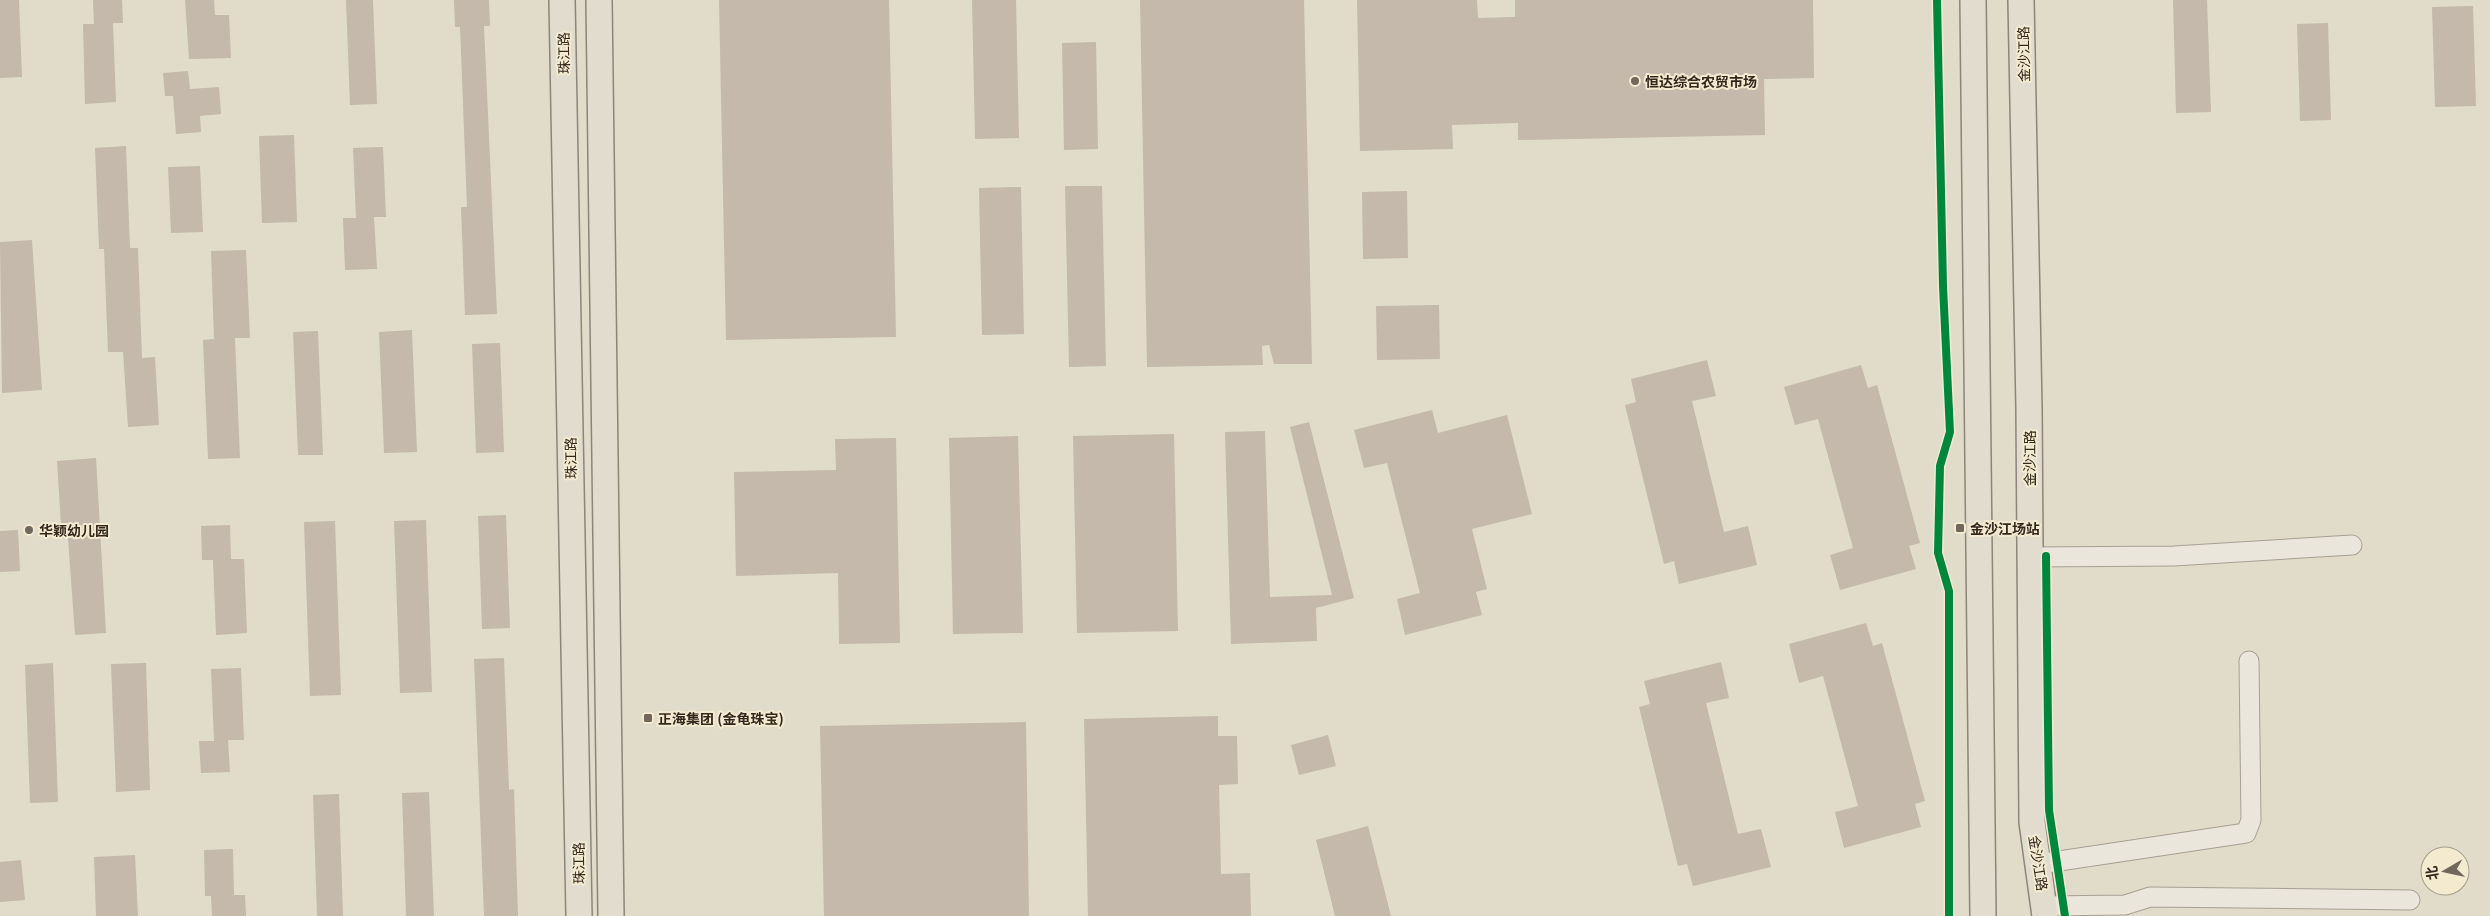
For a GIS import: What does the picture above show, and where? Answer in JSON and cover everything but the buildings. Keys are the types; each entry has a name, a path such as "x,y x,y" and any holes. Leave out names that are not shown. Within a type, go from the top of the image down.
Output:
{"main road":[{"name":"珠江路","path":"562,0 579,916"},
{"path":"599,0 612,916"},
{"path":"1973,0 1983,916"},
{"name":"金沙江路","path":"2021,0 2032,822 2045,911"}],"lane":[{"path":"2029,557 2158,557 2352,545"},
{"path":"2039,864 2246,832 2252,820 2249,661"},
{"path":"2045,911 2125,905 2150,897 2410,900"}],"cycle path":[{"path":"1937,0 1943,286 1950,432 1940,466 1938,553 1949,591 1949,916"},
{"path":"2046,556 2049,810 2065,916"}],"place":[{"name":"恒达综合农贸市场","path":"1635,81"},
{"name":"金沙江场站","path":"1960,528"},
{"name":"华颖幼儿园","path":"29,530"},
{"name":"正海集团 (金龟珠宝)","path":"648,718"}]}
